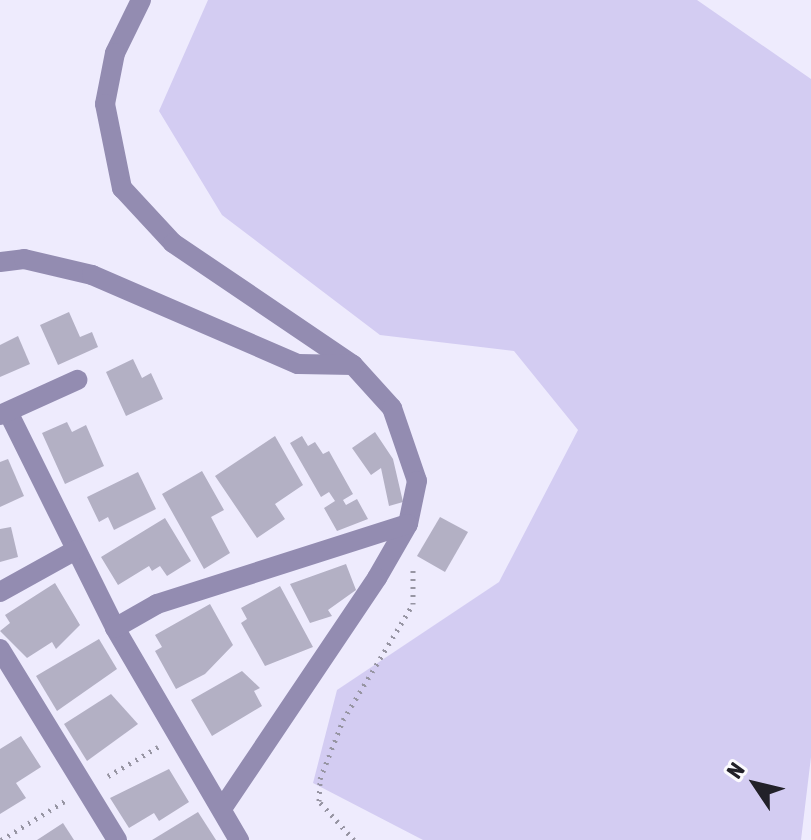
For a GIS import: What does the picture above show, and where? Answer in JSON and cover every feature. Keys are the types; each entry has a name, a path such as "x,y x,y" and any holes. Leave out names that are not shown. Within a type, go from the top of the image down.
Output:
{"street":[{"path":"141,0 115,53 105,104 122,188 173,243 353,365 392,408 406,435 417,481 408,524 395,548 222,809"},
{"path":"0,262 24,259 92,275 298,364 353,365"},
{"path":"77,380 4,414 115,628 239,840"},
{"path":"115,628 157,604 408,524"},
{"path":"0,592 74,551"},
{"path":"0,649 117,840"}],"path":[{"path":"354,840 319,801 320,779 343,720 413,604 418,578 395,548"},
{"path":"1,840 177,737"}],"shaded area":[{"path":"208,0 697,0 811,79 811,757 801,840 423,840 313,783 337,690 499,582 578,430 514,351 380,335 222,215 159,111"}],"building":[{"path":"69,312 80,337 92,332 98,347 58,365 40,325"},
{"path":"18,336 30,364 0,377 0,345"},
{"path":"133,359 142,378 151,373 163,399 126,416 106,372"},
{"path":"67,422 72,432 86,425 104,466 65,484 42,433"},
{"path":"375,432 393,459 403,502 389,506 381,468 371,475 352,448"},
{"path":"275,436 303,485 275,504 285,519 257,538 215,476"},
{"path":"302,436 308,446 315,442 323,454 329,451 353,494 343,500 346,505 357,499 368,519 337,531 324,508 335,501 329,492 321,497 290,443"},
{"path":"8,459 24,496 0,507 0,462"},
{"path":"202,471 224,510 211,517 230,553 204,569 162,494"},
{"path":"138,472 156,509 114,530 108,517 99,522 87,497"},
{"path":"440,517 468,532 445,572 417,556"},
{"path":"165,518 191,561 167,576 160,566 152,571 149,566 118,585 101,557"},
{"path":"11,527 18,557 0,562 0,529"},
{"path":"346,564 356,590 328,610 332,616 310,623 290,584"},
{"path":"55,583 80,625 56,649 52,642 27,658 0,631 10,623 5,615"},
{"path":"280,586 313,647 265,666 241,623 247,619 241,608"},
{"path":"210,604 233,645 205,674 176,689 155,651 162,647 155,635"},
{"path":"99,639 117,669 57,711 36,676"},
{"path":"242,671 260,688 254,691 262,706 212,736 191,700"},
{"path":"111,694 138,724 87,761 64,724"},
{"path":"21,736 41,767 16,783 26,798 0,814 0,749"},
{"path":"169,769 189,802 159,821 154,813 129,828 110,798"},
{"path":"198,812 216,840 152,840"},
{"path":"63,823 74,840 37,840"}]}
